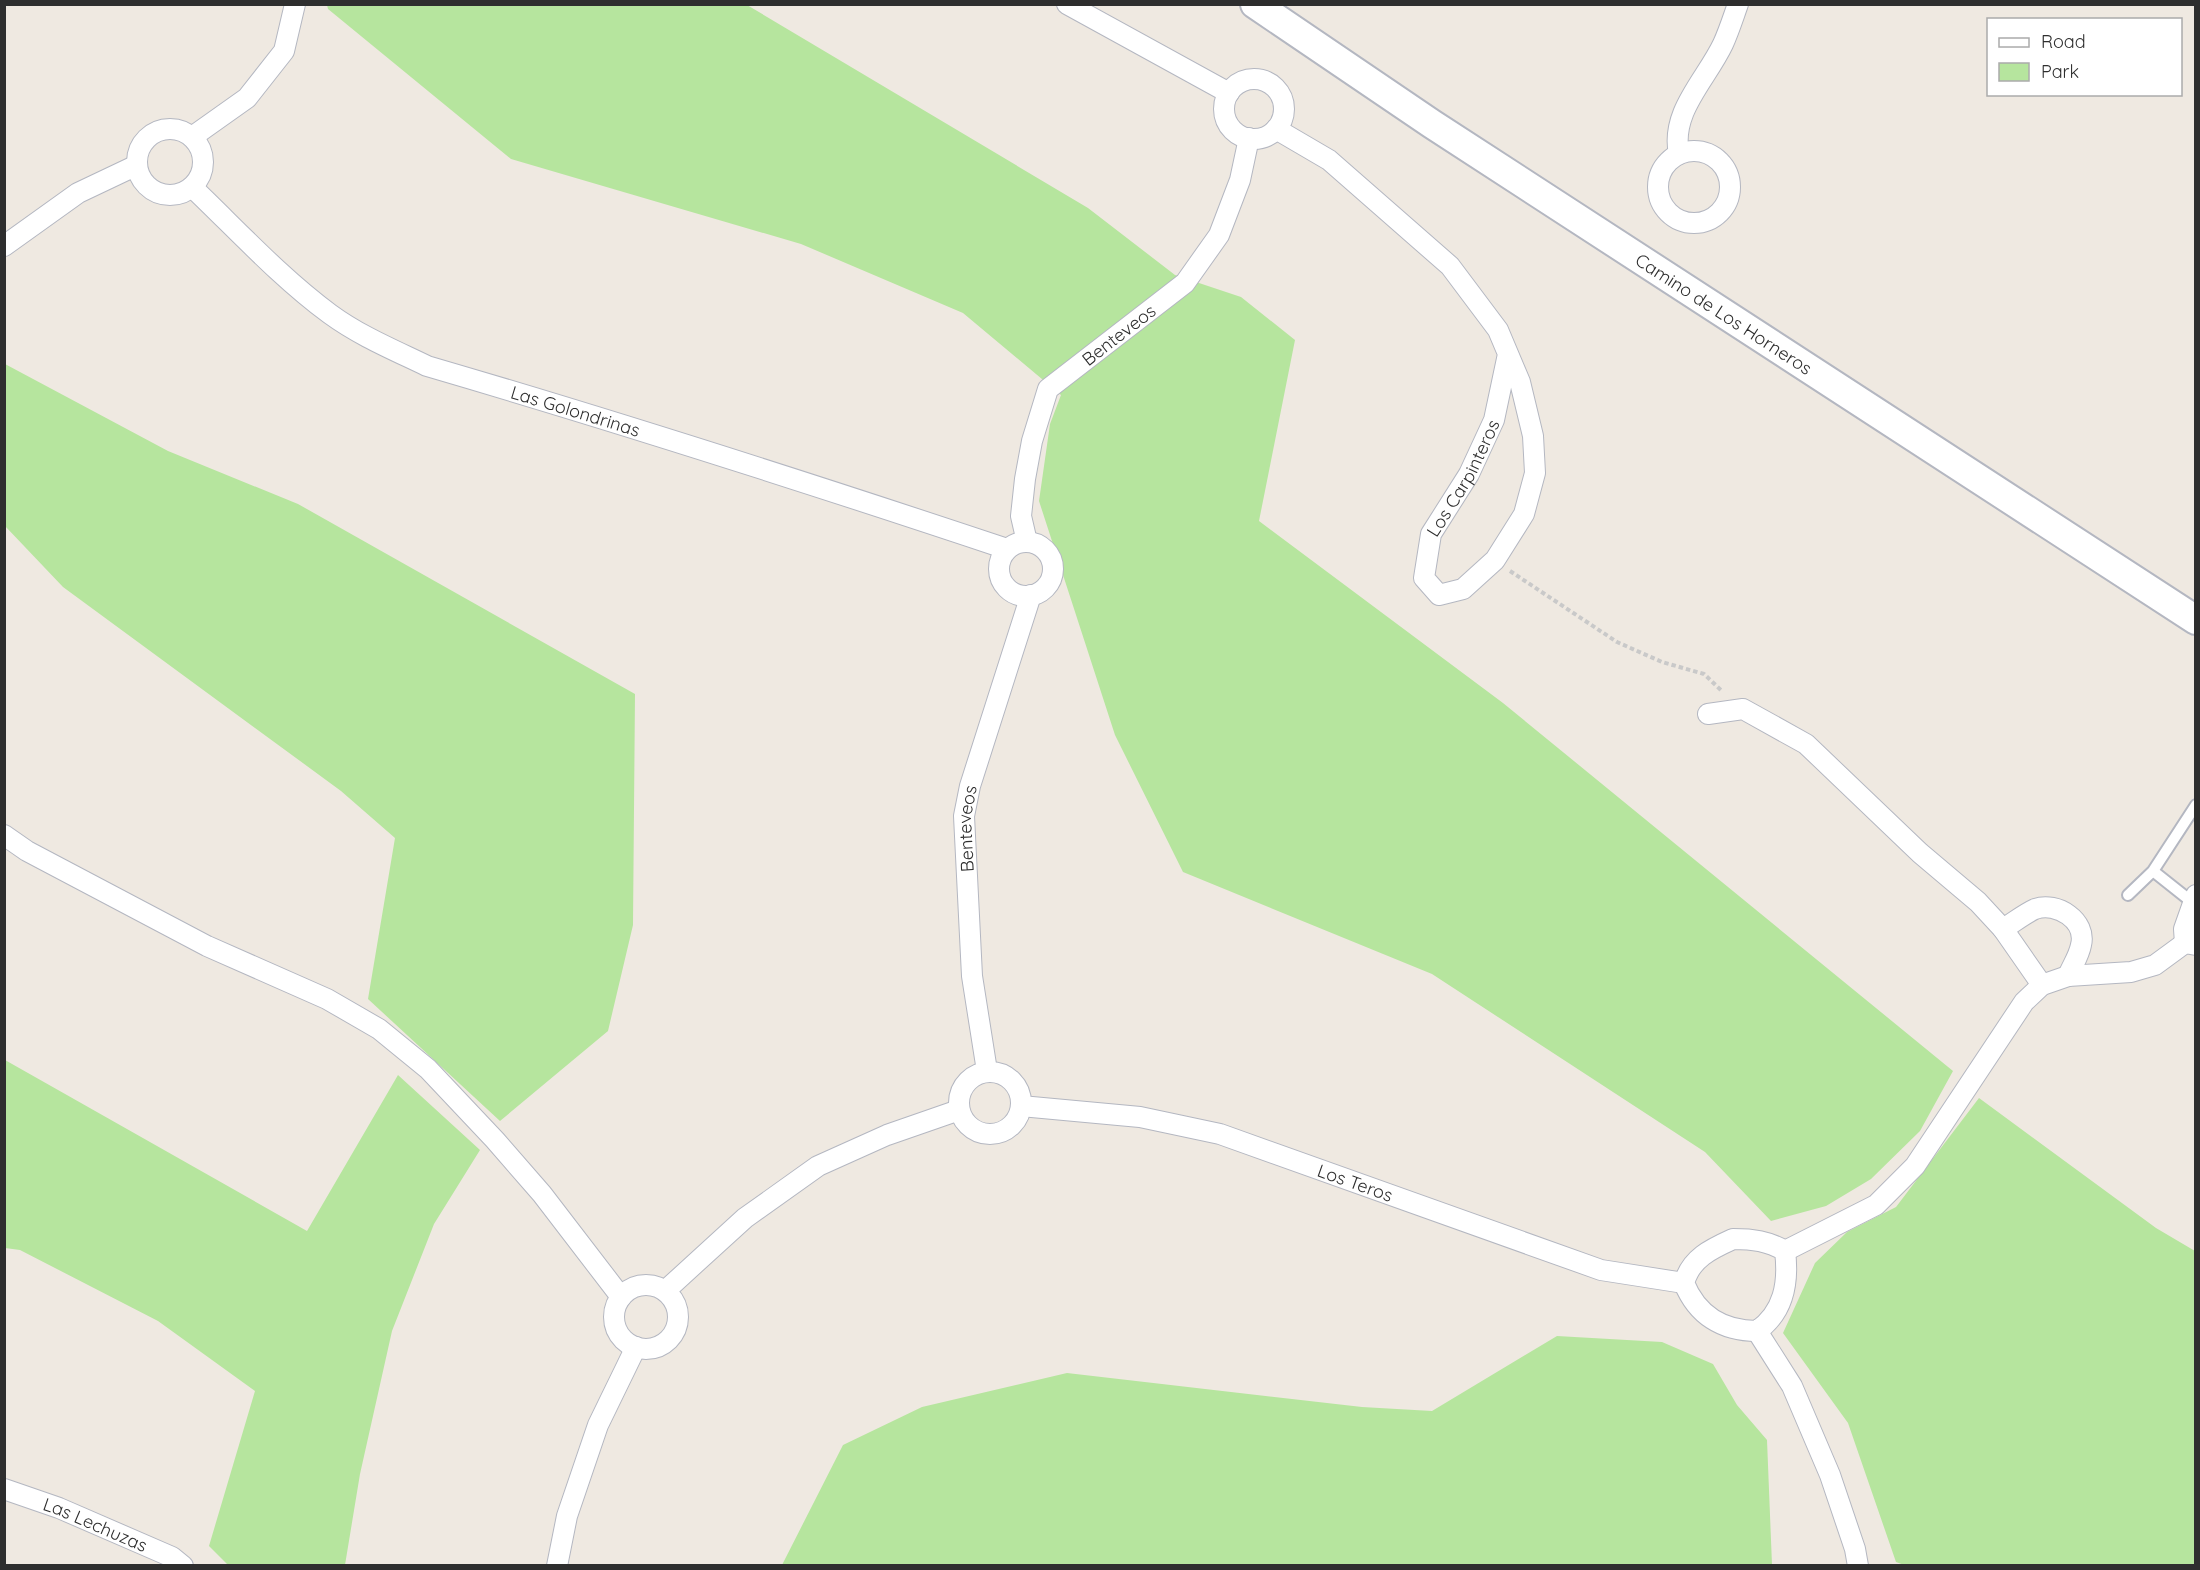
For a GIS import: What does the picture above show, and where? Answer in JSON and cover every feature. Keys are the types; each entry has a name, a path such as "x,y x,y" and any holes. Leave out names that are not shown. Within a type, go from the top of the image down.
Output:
{"street":[{"path":"192,137 247,98 284,51 295,4"},
{"path":"1068,4 1229,93"},
{"name":"Camino de Los Horneros","path":"1255,4 1432,124 2196,620"},
{"path":"1678,154 1675,138 1683,110 1722,45 1738,4"},
{"path":"1244,80 1264,80 1272,85 1279,92 1284,111 1276,129 1259,138 1240,135 1227,121 1225,111 1229,93 1244,80"},
{"path":"172,128 192,137 200,146 203,167 192,187 184,192 163,195 146,184 137,165 142,143 151,135 172,128"},
{"name":"Los Carpinteros","path":"1276,129 1329,160 1450,266 1498,330 1520,382 1530,426 1535,473 1524,514 1495,560 1463,589 1439,595 1424,578 1431,534 1469,474 1494,420 1508,354"},
{"name":"Benteveos","path":"987,1071 972,976 964,816 970,786 1031,595 1040,592 1050,579 1052,562 1042,548 1027,542 1021,516 1032,441 1048,389 1185,283 1219,235 1240,180 1249,138"},
{"path":"4,246 78,194 137,165"},
{"name":"Las Golondrinas","path":"192,187 292,284 331,315 370,339 427,366 825,487 1007,549"},
{"path":"1027,542 1007,549 999,564 1002,581 1014,593 1031,595"},
{"path":"1708,714 1743,709 1806,744 1920,853 1978,902 2003,929 2042,985"},
{"path":"4,835 27,851 207,946 327,999 379,1029 428,1069 495,1140 542,1194 621,1297"},
{"path":"1785,1251 1876,1205 1915,1166 2024,1002 2042,985 2068,976 2131,972 2156,965 2190,944 2184,929 2194,898"},
{"path":"2003,929 2036,909 2058,909 2068,914 2076,922 2082,944 2068,976"},
{"path":"987,1071 996,1072 1012,1080 1020,1096 1021,1106 1013,1124 1006,1130 987,1134 969,1126 959,1110 961,1089 968,1080 987,1071"},
{"name":"Los Teros","path":"1021,1106 1140,1117 1220,1134 1601,1270 1684,1283"},
{"path":"665,1291 746,1218 818,1166 887,1135 959,1110"},
{"path":"1732,1239 1752,1239 1770,1243 1785,1251 1787,1281 1783,1299 1769,1323 1757,1331 1728,1327 1713,1319 1698,1309 1684,1283 1687,1270 1695,1262 1732,1239"},
{"path":"637,1286 656,1286 665,1291 677,1307 677,1326 665,1343 646,1349 636,1347 620,1335 616,1326 616,1306 621,1297 637,1286"},
{"path":"1757,1331 1792,1386 1805,1415 1830,1475 1855,1549 1858,1566"},
{"path":"557,1566 567,1516 598,1425 636,1347"},
{"name":"Las Lechuzas","path":"4,1489 59,1508 172,1557 183,1566"}],"lane":[{"path":"2128,895 2152,871 2196,805"},
{"path":"2152,871 2194,898"}],"path":[{"path":"1495,560 1617,642 1662,662 1704,674 1743,709"}],"green space":[{"path":"327,5 747,5 1088,208 1175,275 1241,297 1295,340 1259,521 1503,703 1953,1071 1920,1131 1871,1179 1826,1206 1771,1221 1705,1152 1432,974 1183,872 1115,735 1039,501 1050,424 1061,395 963,313 801,244 511,159 328,9"},
{"path":"5,364 168,451 298,504 635,694 633,925 608,1031 500,1121 368,999 395,838 341,791 63,587 5,526"},
{"path":"5,1060 307,1231 398,1075 480,1150 434,1224 392,1331 360,1474 345,1565 228,1565 209,1546 255,1391 158,1321 20,1250 5,1248"},
{"path":"1979,1098 2156,1228 2195,1251 2195,1565 1907,1566 1896,1562 1848,1423 1783,1333 1815,1263 1847,1232 1896,1207"},
{"path":"1557,1336 1662,1342 1713,1364 1737,1405 1767,1440 1772,1565 782,1565 843,1445 922,1407 1067,1373 1362,1407 1432,1411"}]}
